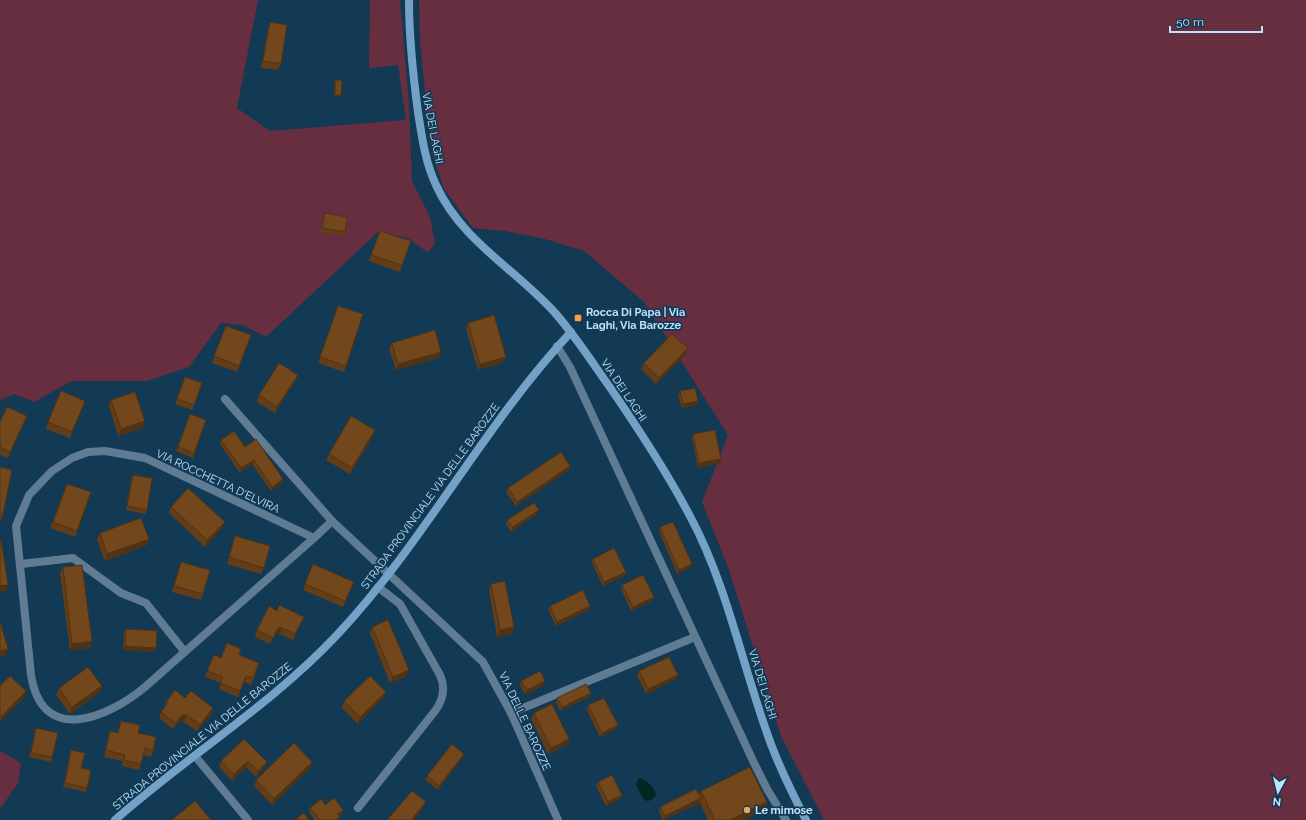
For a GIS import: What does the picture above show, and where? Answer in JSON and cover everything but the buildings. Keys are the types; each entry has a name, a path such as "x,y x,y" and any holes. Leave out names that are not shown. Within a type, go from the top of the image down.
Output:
{"main road":[{"name":"VIA DEI LAGHI","path":"409,0 411,51 422,137 426,158 436,186 450,211 474,240 532,290 571,332 629,416 695,526 720,585 768,736 806,820"},
{"name":"STRADA PROVINCIALE VIA DELLE BAROZZE","path":"118,818 288,682 336,636 388,574 476,449 557,346 571,332"}],"street":[{"path":"557,346 570,367 763,782 786,820"},
{"path":"225,399 332,521 388,574"},
{"name":"VIA ROCCHETTA D'ELVIRA","path":"314,538 145,458 105,451 88,452 72,458 52,471 29,495 16,526 33,682 36,693 43,706 59,716 72,720 87,718 121,703 140,691 314,538 332,521"},
{"path":"21,564 73,558 93,571 121,593 146,603 184,651"},
{"name":"VIA DELLE BAROZZE","path":"388,574 483,662 511,713 558,820"},
{"path":"358,808 435,711 443,693 443,683 440,675 400,604 378,587"},
{"path":"511,713 695,637"},
{"path":"195,756 248,820"},
{"path":"112,820 118,818"}],"shaded area":[{"path":"0,0 258,0 237,108 270,131 406,120 398,65 369,68 370,0 400,0 409,104 412,181 430,217 435,243 428,253 408,238 378,232 266,337 242,325 221,323 189,367 147,381 72,381 34,402 14,394 0,400"},
{"path":"419,0 1306,0 1306,820 824,820 781,736 729,570 702,502 728,435 644,302 584,251 545,239 505,231 473,228 444,189 431,149 420,42"},
{"path":"0,751 21,763 18,783 0,809"},
{"path":"639,778 642,778 650,784 654,790 656,795 652,800 647,801 643,799 636,784"}],"place":[{"name":"Rocca Di Papa | Via Laghi, Via Barozze","path":"578,318"},
{"name":"Le mimose","path":"747,810"}]}
